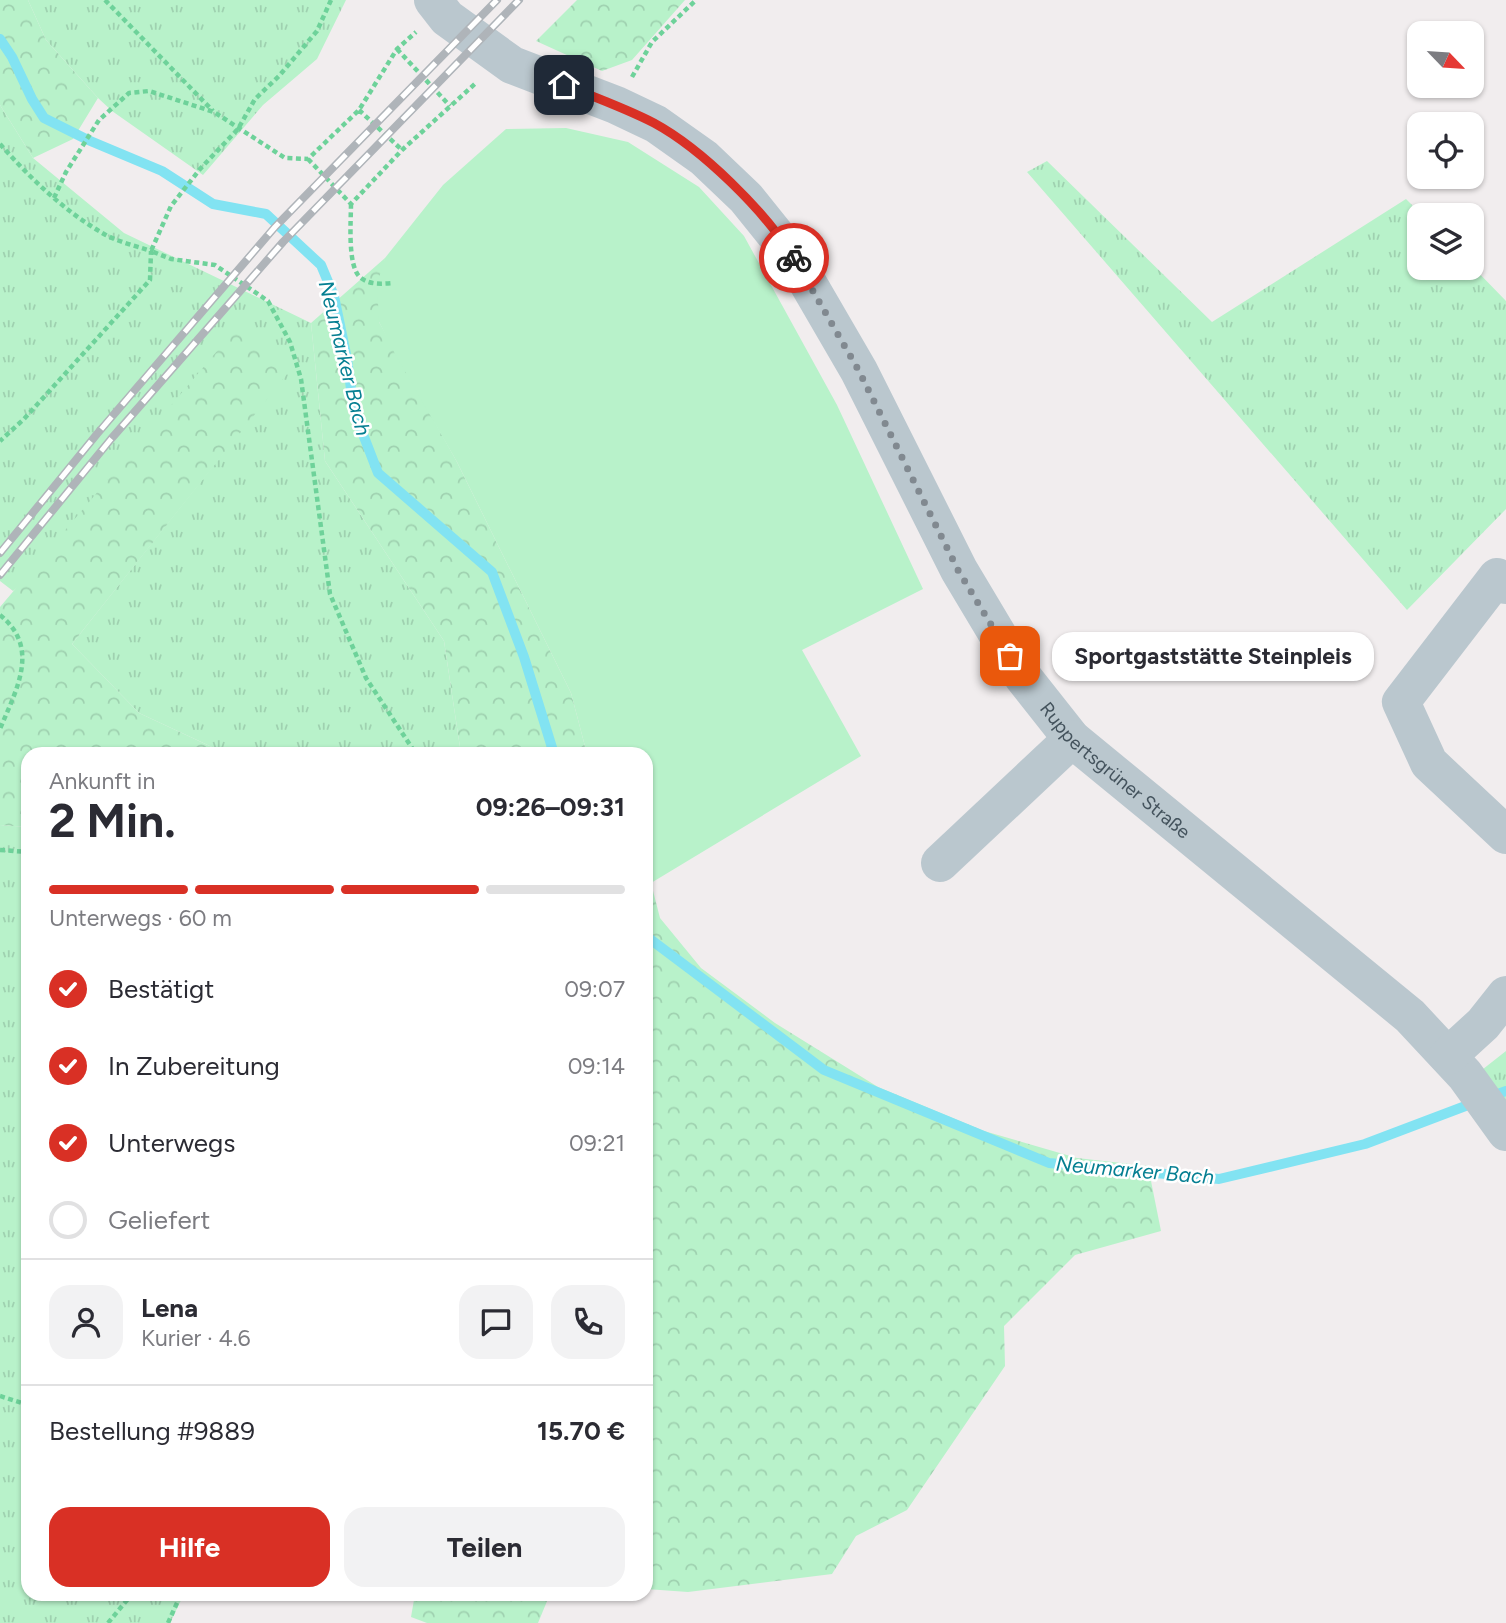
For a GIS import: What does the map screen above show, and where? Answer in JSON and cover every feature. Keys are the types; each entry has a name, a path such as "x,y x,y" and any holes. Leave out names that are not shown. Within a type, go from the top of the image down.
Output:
{"street":[{"name":"Ruppertsgrüner Straße","path":"440,10 512,65 616,105 656,124 704,158 746,198 791,254 859,371 958,570 1023,677 1072,739 1410,1016 1456,1066 1500,1124"},
{"path":"1506,586 1497,577 1401,702 1429,763 1506,835"},
{"path":"940,863 1072,739"},
{"path":"1456,1066 1483,1024 1506,995"}],"path":[{"path":"105,0 214,112 285,158 308,159 351,204 353,268 361,279 377,284 393,283"},
{"path":"0,442 150,280 150,251 171,206 237,129 255,99 279,76 317,31 331,0"},
{"path":"616,105 652,42 696,0"},
{"path":"308,159 359,110 397,48 440,10"},
{"path":"397,48 450,106"},
{"path":"351,204 402,150 479,80 512,65"},
{"path":"54,198 66,172 99,120 129,93 149,91 214,112"},
{"path":"359,110 402,150"},
{"path":"0,144 54,198 105,234 171,259 215,265 268,302 284,332 301,379 330,594 366,678 411,747"},
{"path":"0,615 10,623 22,649 23,672 0,729"},
{"path":"0,850 21,852"},
{"path":"0,1396 21,1403"},
{"path":"108,1623 126,1601"},
{"path":"168,1623 178,1601"}],"green space":[{"path":"0,0 28,0 46,40 98,98 73,139 33,158 0,105"},
{"path":"28,0 346,0 317,59 263,105 203,175 112,111 98,98 46,40"},
{"path":"577,0 685,0 632,60 602,71 536,41"},
{"path":"0,105 33,158 124,233 311,323 325,461 444,641 460,747 212,747 139,713 72,644 286,374 13,591 0,581"},
{"path":"566,128 628,142 699,187 744,236 837,405 923,589 802,650 861,756 653,882 653,747 585,747 571,693 457,462 379,322 377,284 385,258 443,185 506,129"},
{"path":"1047,161 1212,322 1406,199 1410,203 1407,203 1407,280 1484,278 1506,301 1506,509 1407,610 1027,172"},
{"path":"385,258 379,322 457,462 571,693 585,747 460,747 444,641 325,461 311,323"},
{"path":"240,324 287,374 72,644 139,713 212,747 21,747 21,826 0,825 0,607"},
{"path":"0,825 21,826 21,1601 181,1601 170,1623 0,1623"},
{"path":"653,891 660,918 701,968 775,1023 878,1087 984,1131 1077,1158 1148,1166 1161,1231 1075,1255 1004,1326 1005,1366 907,1510 856,1536 832,1574 688,1592 653,1590"},
{"path":"1506,1051 1506,1107 1478,1073"},
{"path":"414,1601 547,1601 538,1623 427,1623 411,1617"}],"waterway":[{"name":"Neumarker Bach","path":"0,39 44,118 162,171 213,204 266,214 321,265 334,296 354,411 378,473 492,572 524,657 552,747"},
{"name":"Neumarker Bach","path":"653,941 824,1070 1049,1163 1219,1179 1365,1144 1476,1102"},
{"name":"Neumarker Bach","path":"1490,1097 1506,1091"}],"railway":[{"path":"0,553 97,434 275,227 497,0"},
{"path":"0,575 111,439 283,242 519,0"}],"way so far":[{"path":"794,258 859,371 958,570 1010,656"}],"place":[{"name":"Sportgaststätte Steinpleis","path":"1010,656"}],"route":[{"path":"564,85 656,124 704,158 746,198 794,258"}]}
